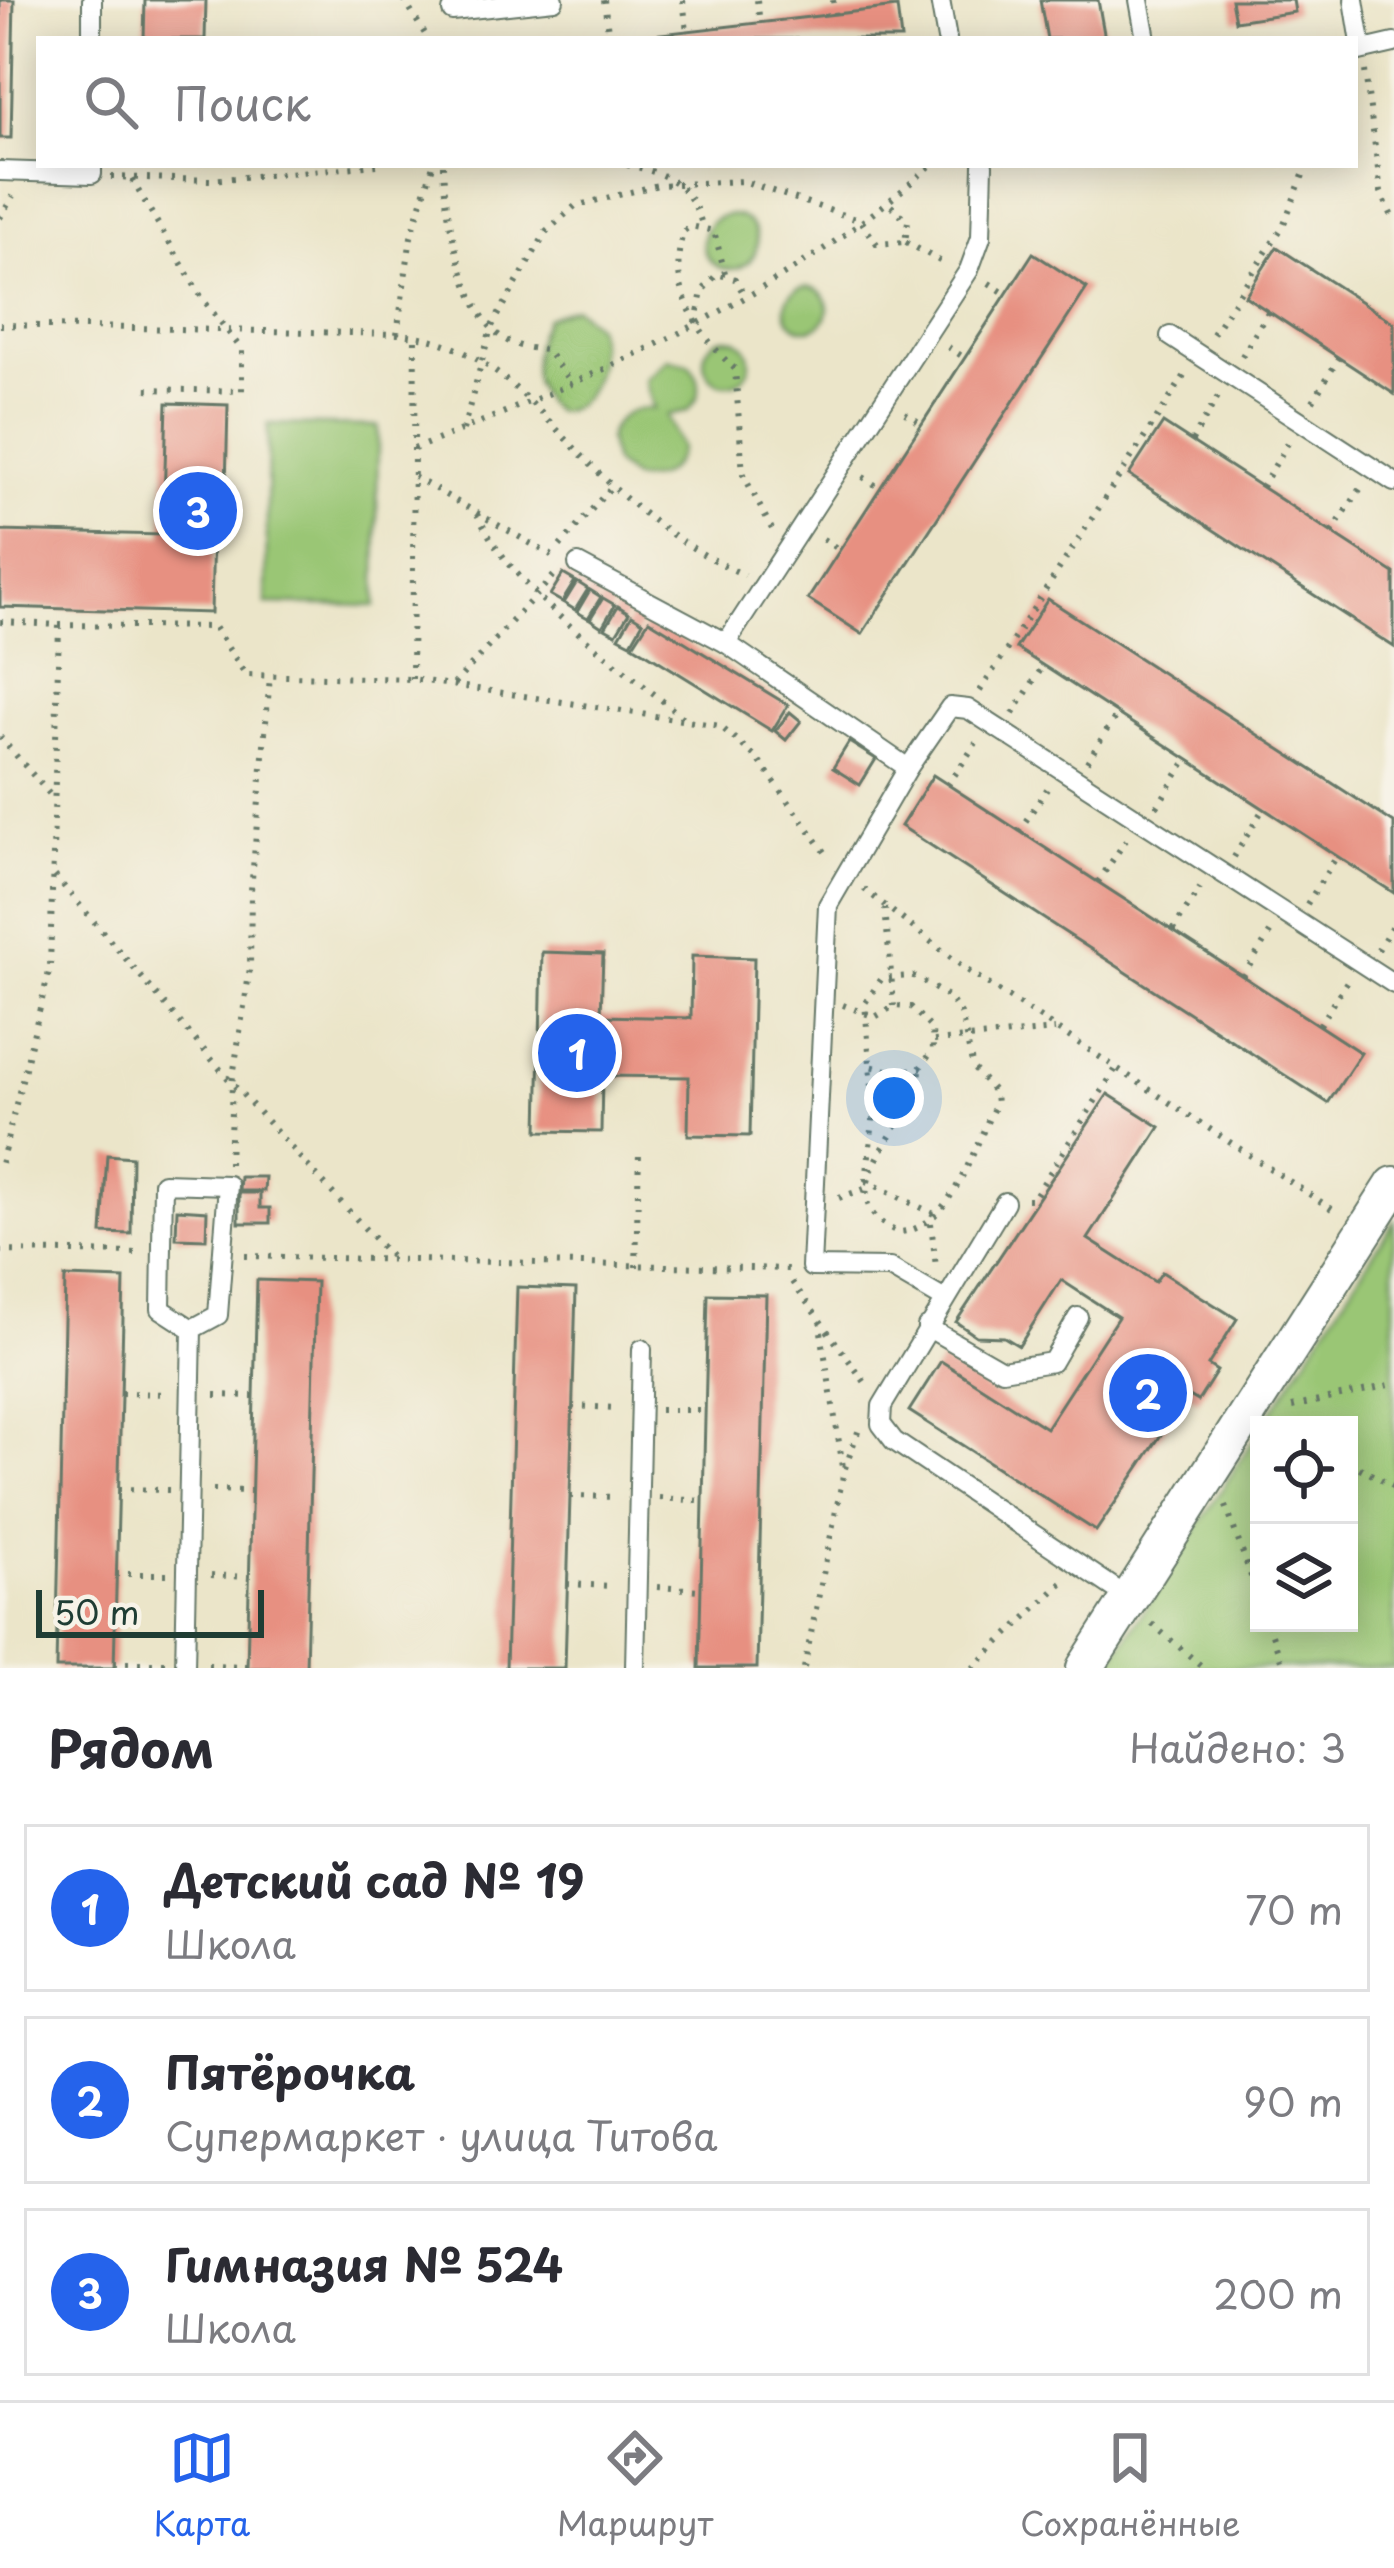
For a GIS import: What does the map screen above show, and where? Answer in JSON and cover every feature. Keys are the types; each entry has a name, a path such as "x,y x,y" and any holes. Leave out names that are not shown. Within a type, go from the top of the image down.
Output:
{"street":[{"path":"1085,1668 1394,1185"}],"lane":[{"path":"92,0 92,36"},
{"path":"452,11 554,0"},
{"path":"940,0 946,36"},
{"path":"1139,0 1145,36"},
{"path":"1354,0 1358,36"},
{"path":"1359,50 1394,44"},
{"path":"726,643 976,257 983,168"},
{"path":"0,171 92,170"},
{"path":"1170,336 1394,482"},
{"path":"578,564 726,643 908,768"},
{"path":"944,1299 890,1268 812,1267 828,905 843,873 950,707 968,709 1394,984"},
{"path":"163,1183 228,1185 218,1316 192,1329 161,1309 163,1183"},
{"path":"1005,1202 882,1406 881,1424 894,1441 1080,1566 1126,1603"},
{"path":"927,1327 1002,1370 1052,1362 1078,1317"},
{"path":"185,1666 192,1329"},
{"path":"635,1668 642,1349"}],"path":[{"path":"404,0 426,36"},
{"path":"604,0 609,36"},
{"path":"683,0 687,31"},
{"path":"757,0 760,23"},
{"path":"833,0 835,14"},
{"path":"1359,50 1382,192 1393,218"},
{"path":"92,170 132,179 211,180 343,168"},
{"path":"397,334 411,237 432,168"},
{"path":"442,168 461,262 491,328 513,344 546,350 572,383"},
{"path":"641,168 680,183 694,197 703,228"},
{"path":"414,449 532,402 695,326 889,204 929,168"},
{"path":"968,709 1283,226 1306,168"},
{"path":"132,179 242,350 242,391 141,389"},
{"path":"463,430 491,328 521,271 562,213 599,198 680,183 743,181 861,221 877,244 905,242 961,272"},
{"path":"1382,192 1394,190"},
{"path":"889,204 908,221 905,242"},
{"path":"725,274 714,231 691,226 680,240 682,280 695,326 736,369 743,474 786,551"},
{"path":"695,326 702,290 716,274 735,279 746,297"},
{"path":"0,325 397,334 448,342 532,402 612,486 690,548 765,583"},
{"path":"412,679 415,335"},
{"path":"414,477 566,563 454,684"},
{"path":"551,555 612,486"},
{"path":"477,514 489,538 538,594 686,720"},
{"path":"0,622 214,627 239,669 270,676 412,679 720,726 744,743 843,873 1055,1030 1364,1229"},
{"path":"0,1168 50,968 59,625"},
{"path":"948,785 1043,666"},
{"path":"228,1185 232,1083 250,968 250,890 270,676"},
{"path":"1019,831 1117,714"},
{"path":"0,737 55,801"},
{"path":"1098,882 1187,759"},
{"path":"1173,930 1263,809"},
{"path":"1243,976 1337,856"},
{"path":"53,873 232,1083 391,1256"},
{"path":"885,905 894,1006"},
{"path":"1319,1025 1360,962"},
{"path":"934,1220 910,1232 888,1228 870,1212 866,1181 874,1112 866,1016 870,989 891,975 922,978 942,990 961,1014 973,1068 995,1093 996,1104 934,1220 934,1262"},
{"path":"866,1016 894,1006 911,1007 927,1018 934,1041 866,1181"},
{"path":"934,1041 1055,1030"},
{"path":"870,1066 895,1072 920,1068"},
{"path":"1005,1202 1033,1199 1114,1070"},
{"path":"636,1267 639,1152"},
{"path":"866,1181 934,1220"},
{"path":"0,1252 161,1254"},
{"path":"226,1256 812,1267"},
{"path":"783,1270 882,1406 853,1436 804,1668"},
{"path":"820,1326 844,1471"},
{"path":"1253,1405 1275,1416 1298,1404 1394,1384"},
{"path":"121,1393 254,1396"},
{"path":"572,1406 705,1410"},
{"path":"1358,1467 1394,1487"},
{"path":"1212,1468 1250,1574"},
{"path":"118,1489 251,1491"},
{"path":"570,1496 703,1501"},
{"path":"973,1668 1080,1566"},
{"path":"116,1574 249,1577"},
{"path":"567,1584 701,1590"},
{"path":"1126,1603 1204,1668"},
{"path":"1271,1632 1284,1668"},
{"path":"114,1663 247,1666"}],"green space":[{"path":"730,215 749,223 757,242 749,261 730,269 711,261 703,242 711,223"},
{"path":"807,287 822,293 828,308 822,323 807,329 792,323 786,308 792,293"},
{"path":"574,307 596,326 597,366 579,403 555,411 539,392 534,355 546,318"},
{"path":"727,338 743,345 750,361 743,377 727,384 711,377 704,361 711,345"},
{"path":"668,359 689,364 699,382 698,394 687,411 667,415 681,448 670,469 634,479 614,464 608,439 625,415 654,409 645,380"},
{"path":"268,424 378,426 376,606 266,604"},
{"path":"1394,1221 1394,1668 1107,1668 1250,1445 1250,1632 1358,1632 1358,1416 1269,1416"}],"building":[{"path":"0,0 14,0 11,138 0,138"},
{"path":"145,0 206,0 205,36 144,36"},
{"path":"1040,0 1098,0 1104,36 1046,36"},
{"path":"1231,0 1293,0 1295,12 1235,21"},
{"path":"897,7 901,36 643,36"},
{"path":"1277,247 1394,323 1394,394 1245,296"},
{"path":"1033,253 1087,288 862,634 808,599"},
{"path":"167,403 228,405 225,530 213,530 211,613 0,607 0,531 163,535"},
{"path":"1163,423 1394,573 1394,647 1129,475"},
{"path":"563,574 575,581 562,602 550,595"},
{"path":"577,582 588,589 575,610 564,603"},
{"path":"590,590 601,597 588,618 577,612"},
{"path":"603,598 615,605 602,627 590,619"},
{"path":"1048,599 1394,823 1394,893 1016,648"},
{"path":"618,606 629,613 616,634 605,628"},
{"path":"632,615 643,622 631,643 619,637"},
{"path":"649,620 788,705 772,731 633,645"},
{"path":"790,712 801,721 786,740 775,731"},
{"path":"849,742 876,759 860,785 833,768"},
{"path":"933,775 1361,1053 1328,1103 901,826"},
{"path":"542,952 603,954 601,1016 691,1018 692,956 754,958 750,1136 688,1135 689,1077 602,1076 601,1132 538,1131"},
{"path":"1108,1094 1160,1127 1088,1239 1155,1282 1162,1272 1237,1319 1208,1365 1217,1371 1198,1401 1188,1395 1096,1531 909,1411 941,1361 1046,1428 1118,1317 1061,1280 1019,1346 1004,1337 976,1336 956,1322"},
{"path":"107,1155 132,1157 131,1234 102,1233"},
{"path":"240,1177 265,1177 264,1191 239,1191"},
{"path":"239,1193 260,1193 260,1208 270,1208 270,1223 239,1223"},
{"path":"177,1209 207,1211 206,1239 176,1238"},
{"path":"65,1277 124,1279 114,1668 56,1668"},
{"path":"257,1280 316,1282 306,1668 247,1668"},
{"path":"517,1287 576,1289 565,1668 506,1668"},
{"path":"708,1294 766,1295 757,1668 699,1668"}],"place":[{"name":"Гимназия № 524","path":"198,511"},
{"name":"Детский сад № 19","path":"577,1053"},
{"name":"Пятёрочка","path":"1148,1393"}]}
